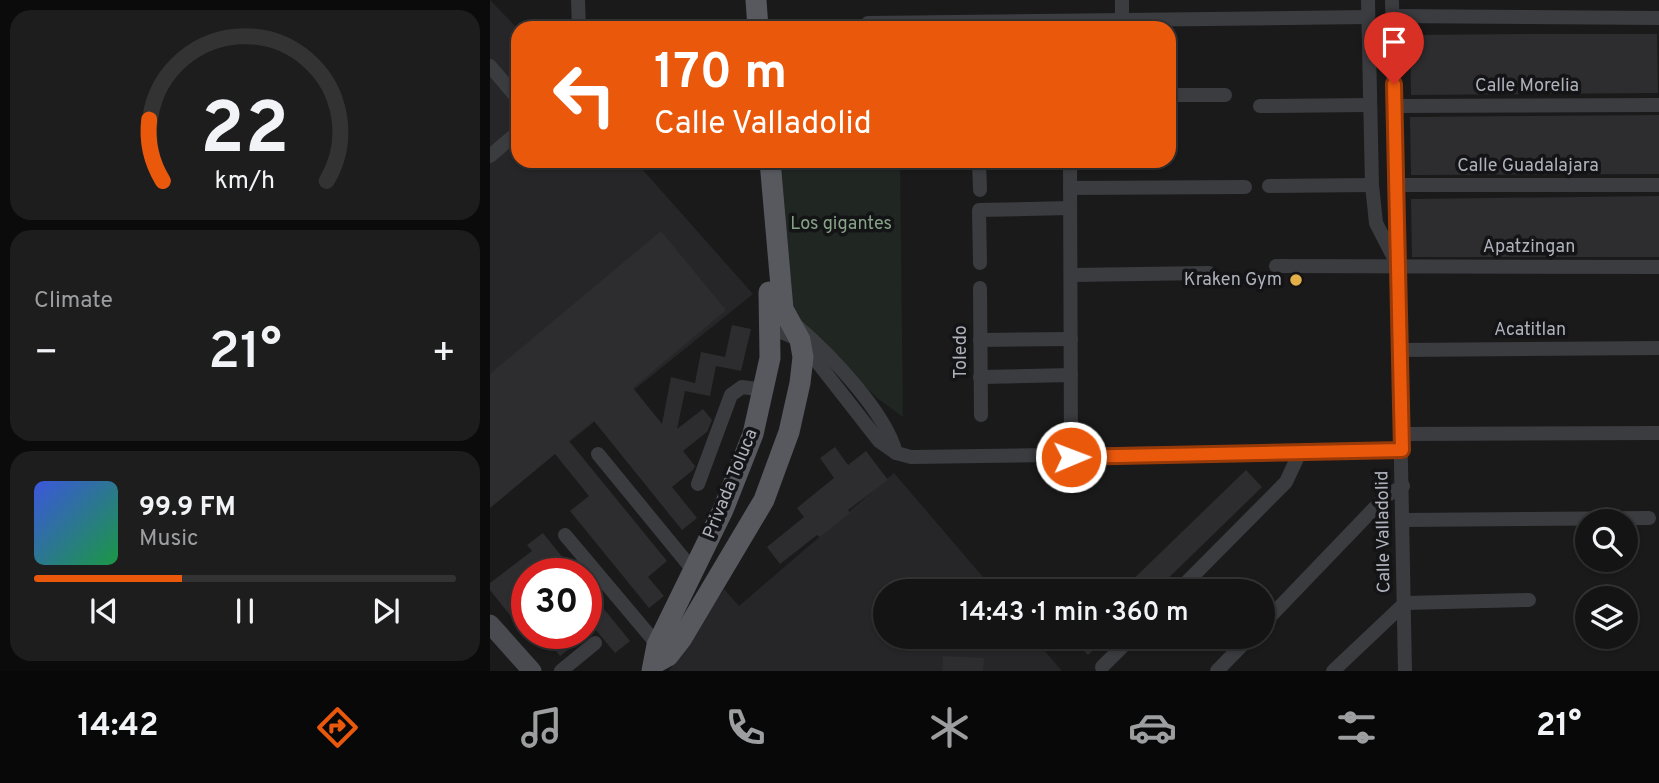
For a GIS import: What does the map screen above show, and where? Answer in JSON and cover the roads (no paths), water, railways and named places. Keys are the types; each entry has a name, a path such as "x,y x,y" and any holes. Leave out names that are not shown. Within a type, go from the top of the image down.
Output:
{"main road":[{"path":"743,0 744,21"},
{"path":"756,0 758,21"},
{"path":"757,168 784,326"},
{"path":"771,168 784,326"},
{"name":"Privada Toluca","path":"658,659 693,570 732,488 753,434 784,326"},
{"name":"Privada Toluca","path":"658,659 745,536 773,480 800,383 803,357 784,326"},
{"path":"490,624 532,671"}],"street":[{"path":"578,0 579,21"},
{"path":"1122,0 1122,19"},
{"name":"Calle Valladolid","path":"1368,0 1372,185 1376,223 1398,266"},
{"name":"Calle Valladolid","path":"1392,0 1405,671"},
{"path":"1101,21 1368,16"},
{"path":"1393,16 1659,18"},
{"path":"490,66 511,91"},
{"path":"1176,95 1225,95"},
{"path":"1260,106 1370,105"},
{"name":"Calle Morelia","path":"1395,106 1659,105"},
{"path":"490,156 511,138"},
{"path":"979,168 979,190"},
{"path":"1070,168 1071,457"},
{"path":"1269,186 1372,185"},
{"name":"Calle Guadalajara","path":"1396,185 1659,185"},
{"path":"1070,188 1245,187"},
{"path":"979,263 979,211 1070,208"},
{"name":"Apatzingan","path":"1276,266 1659,267"},
{"path":"1071,275 1209,273"},
{"name":"Toledo","path":"980,288 981,415"},
{"path":"784,326 815,342 882,419 896,453"},
{"path":"784,326 870,431 896,453 922,458 1402,450"},
{"path":"980,340 1071,339"},
{"name":"Acatitlan","path":"1400,350 1659,348"},
{"path":"980,377 1071,375"},
{"path":"698,484 732,395 742,387 765,390"},
{"path":"1402,435 1659,433"},
{"path":"1190,579 1286,482 1296,467 1300,452"},
{"path":"598,454 693,570"},
{"path":"1275,612 1381,502 1403,486"},
{"path":"1403,520 1649,518"},
{"path":"565,535 658,659"},
{"path":"1333,671 1405,603 1529,600"},
{"path":"561,671 588,649"},
{"path":"1102,667 1120,649"},
{"path":"1217,671 1238,649"}],"place":[{"name":"Kraken Gym","path":"1296,280"}],"park label":[{"name":"Los gigantes","path":"841,224"}]}
